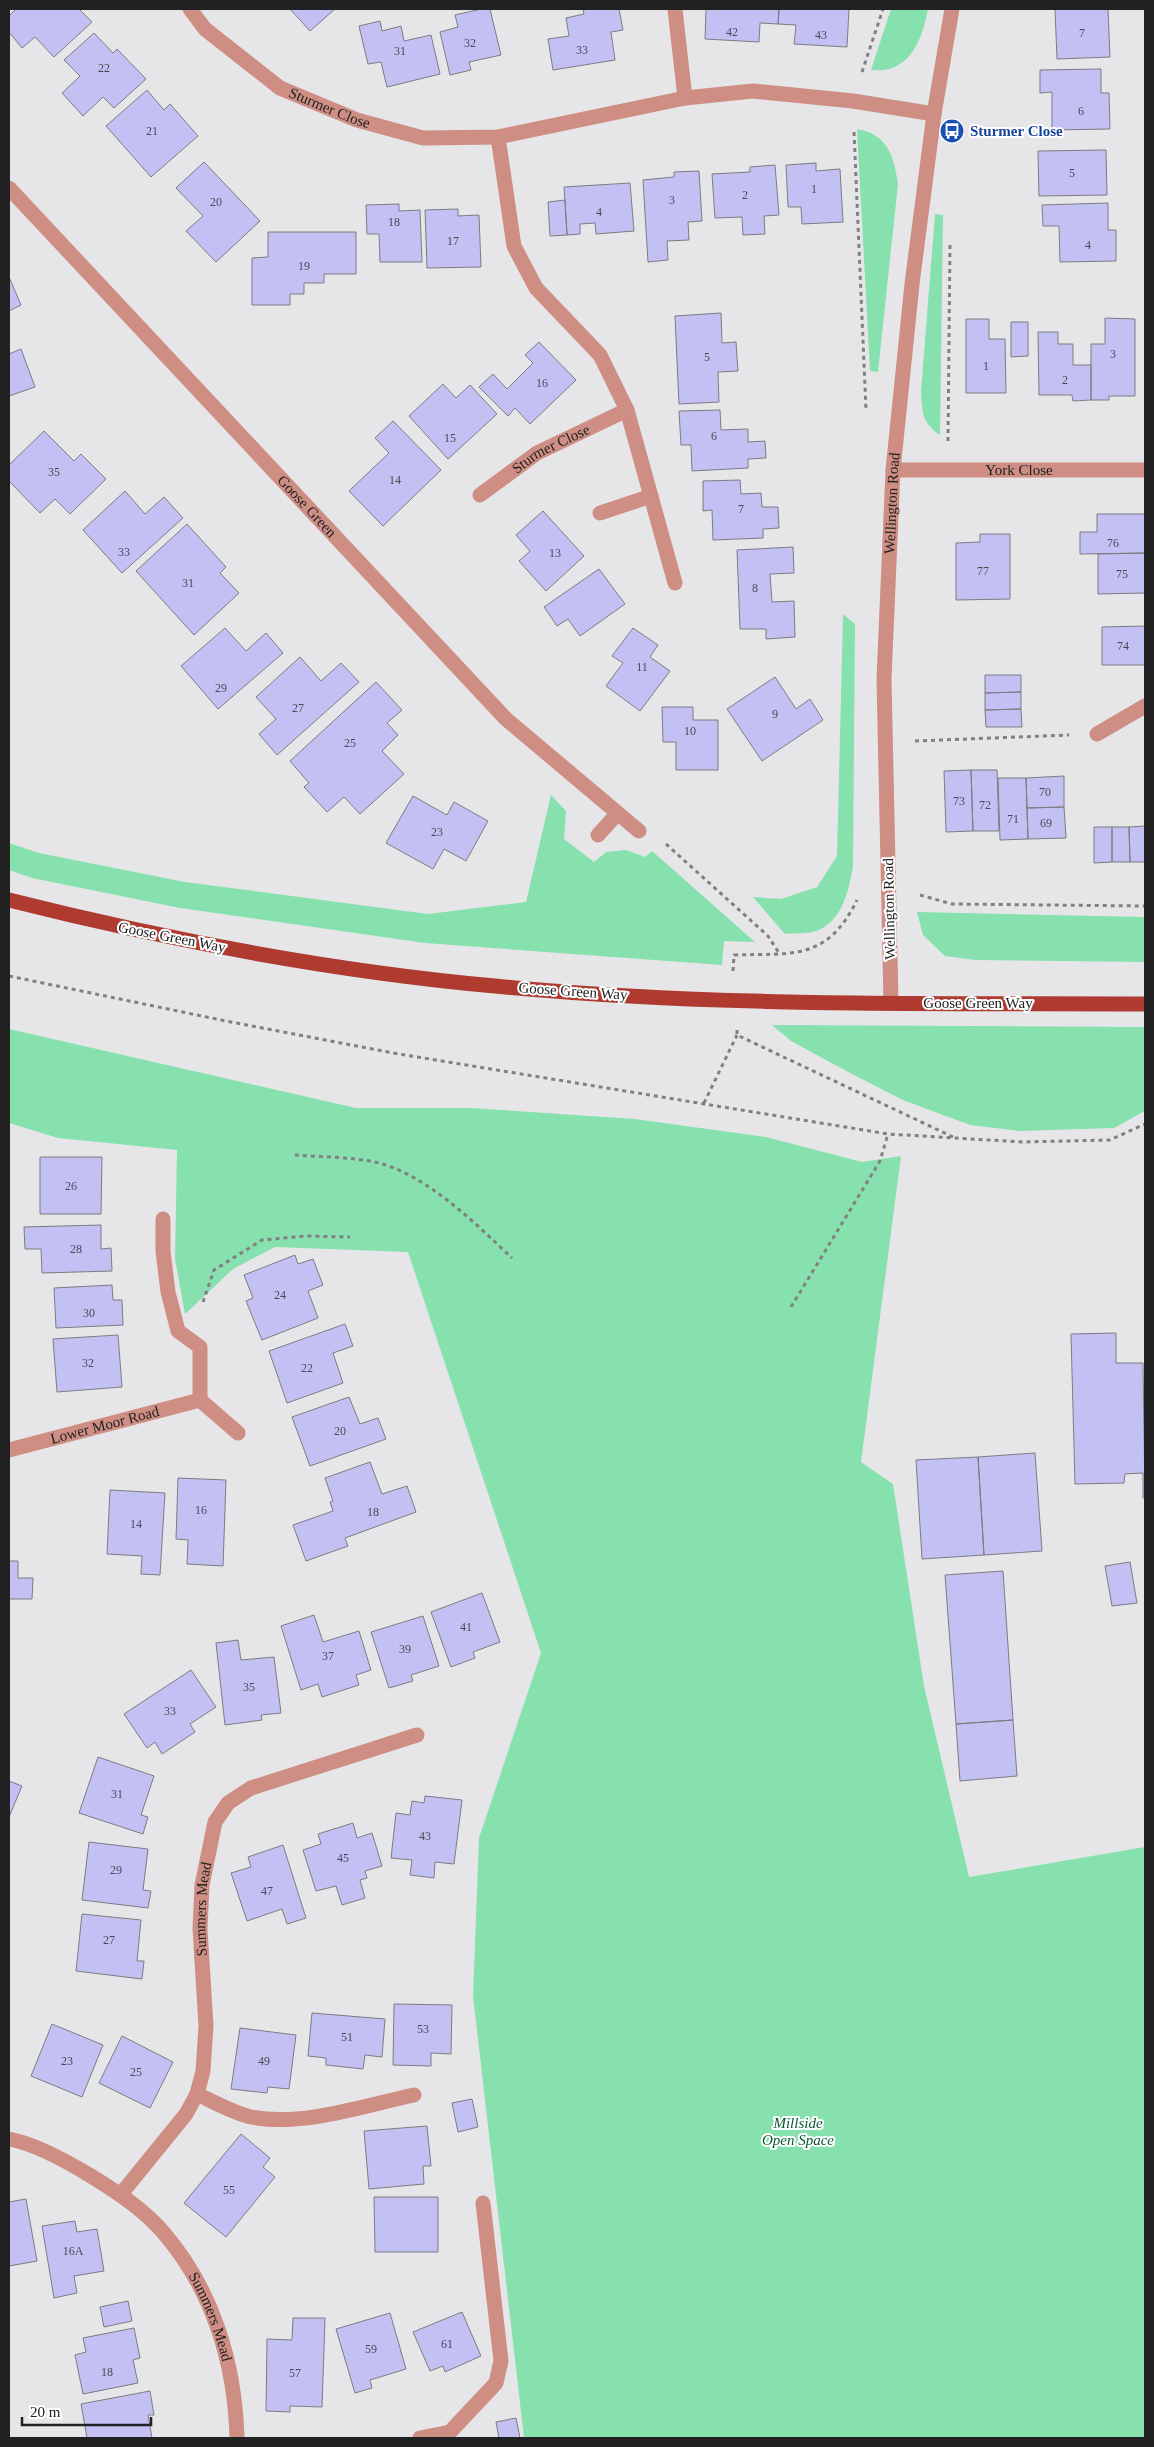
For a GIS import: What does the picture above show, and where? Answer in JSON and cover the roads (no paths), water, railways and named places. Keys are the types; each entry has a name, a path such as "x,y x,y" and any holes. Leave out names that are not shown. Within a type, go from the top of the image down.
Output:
{"main road":[{"name":"Goose Green Way","path":"9,900 202,944 328,965 495,986 732,1000 1145,1004"}],"street":[{"name":"Sturmer Close","path":"190,9 205,29 280,88 357,120 422,138 498,137 685,98 754,91 853,101 934,114"},
{"path":"675,9 685,98"},
{"name":"Wellington Road","path":"891,1002 884,679 893,470 912,284 934,114 952,9"},
{"path":"498,137 514,246 536,288 600,356 626,410 675,583"},
{"name":"Goose Green","path":"9,188 506,719 639,831"},
{"name":"Sturmer Close","path":"480,496 537,453 626,410"},
{"name":"York Close","path":"893,470 1145,470"},
{"path":"600,513 651,496"},
{"path":"1097,734 1145,706"},
{"path":"598,835 617,814"},
{"path":"163,1219 163,1251 168,1292 178,1331 200,1347 200,1400 238,1433"},
{"name":"Lower Moor Road","path":"9,1450 200,1400"},
{"name":"Summers Mead","path":"121,2194 186,2114 197,2094 203,2070 206,2026 200,1929 202,1885 216,1822 228,1803 251,1788 417,1735"},
{"path":"197,2094 249,2116 271,2120 301,2119 414,2095"},
{"name":"Summers Mead","path":"9,2139 69,2162 121,2194 162,2231 188,2266 209,2301 225,2347 236,2410 237,2438"},
{"path":"420,2438 450,2432 496,2383 500,2361 483,2203"}],"place":[{"name":"Sturmer Close","path":"952,131"}],"park label":[{"name":"Millside Open Space","path":"798,2132"}]}
